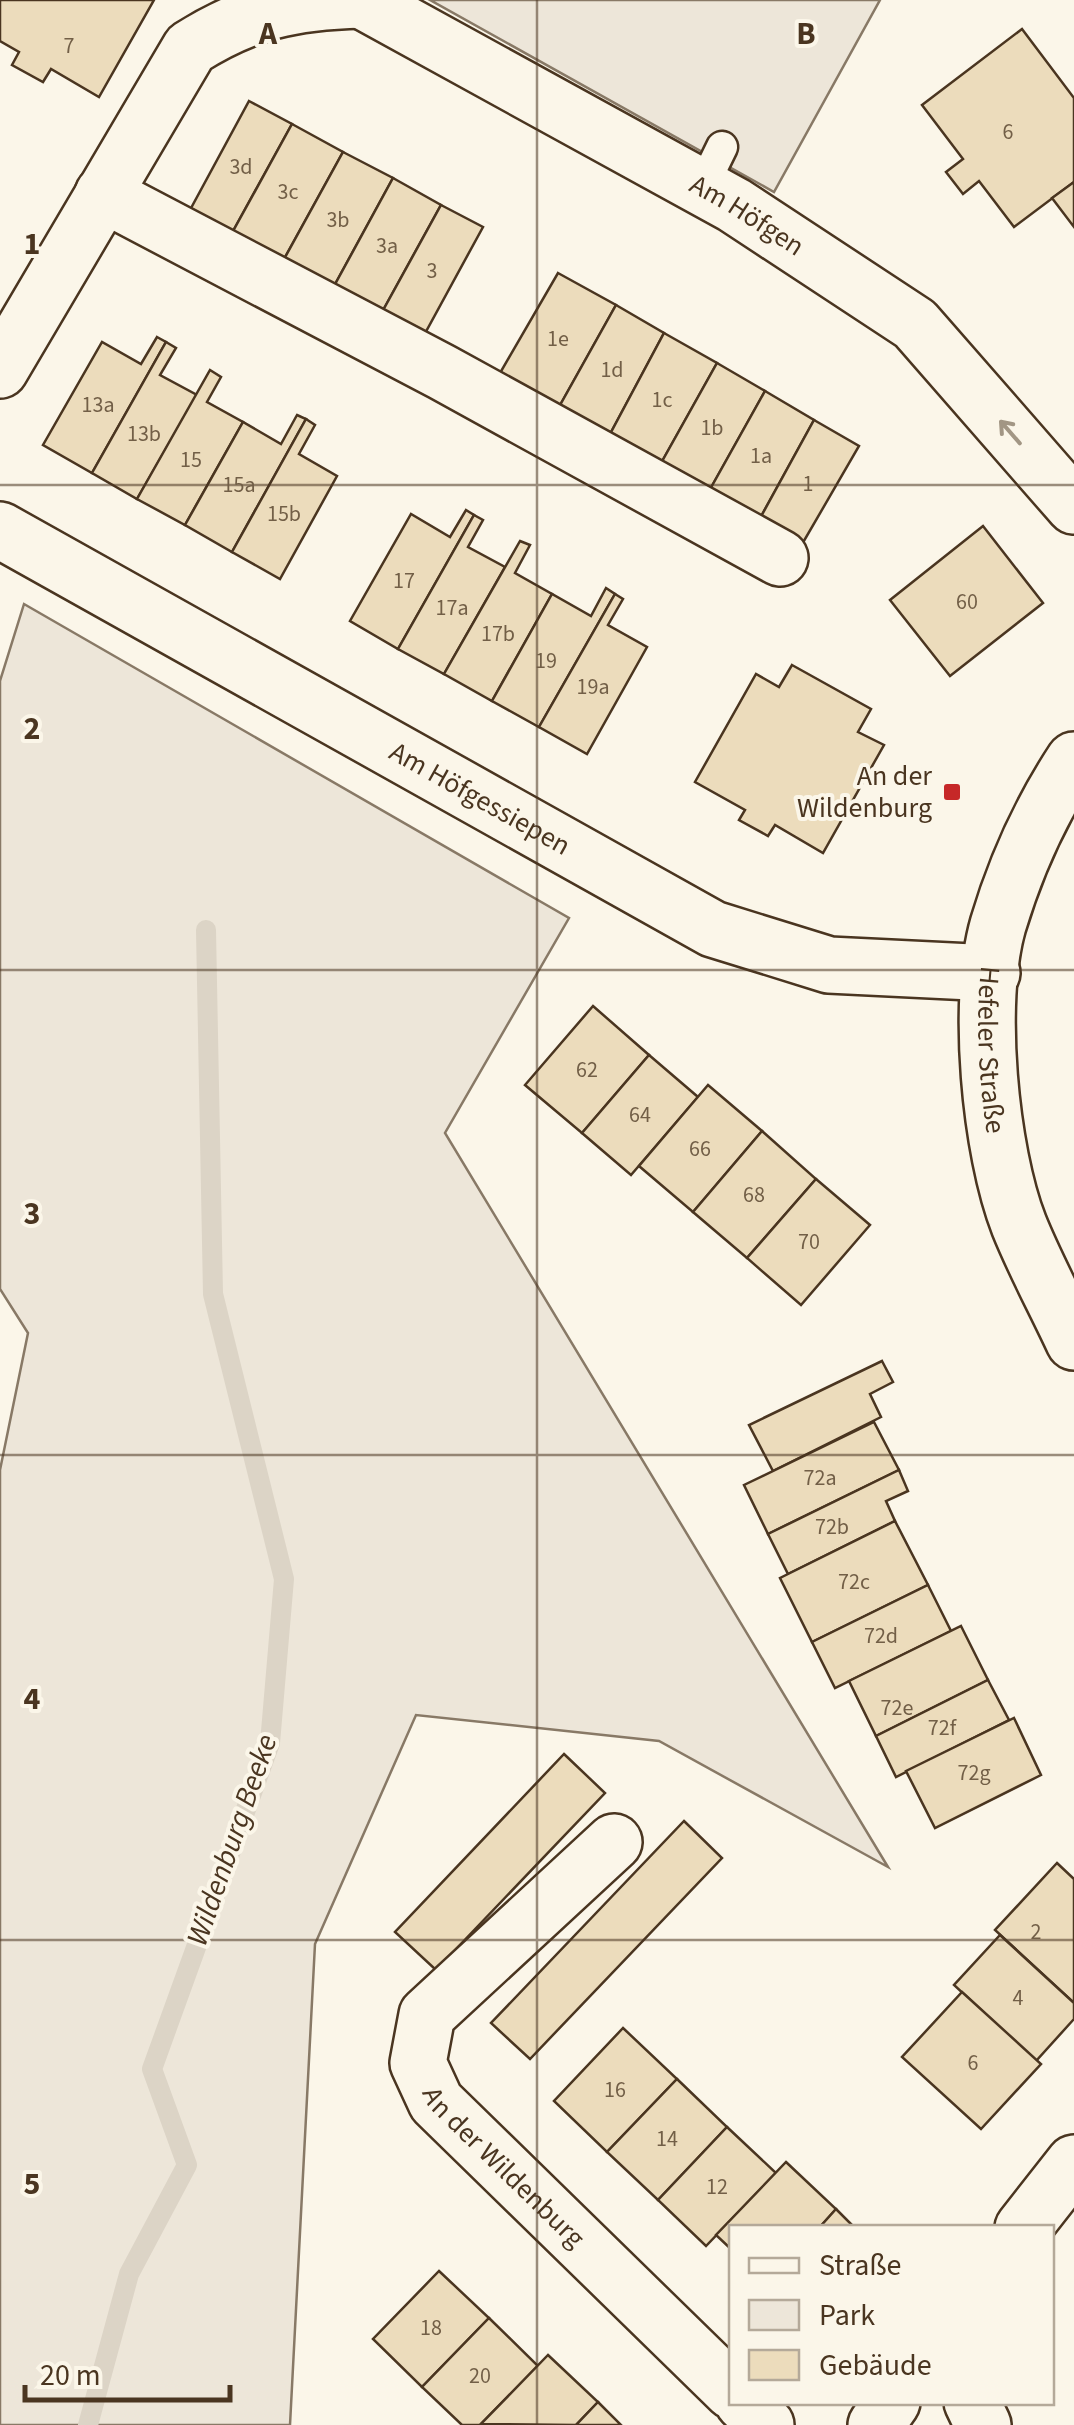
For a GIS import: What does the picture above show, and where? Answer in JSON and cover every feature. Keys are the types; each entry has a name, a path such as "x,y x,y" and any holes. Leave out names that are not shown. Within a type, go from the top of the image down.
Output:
{"street":[{"name":"Am Höfgen","path":"0,370 190,48 229,23 270,10 316,1 361,0 712,167 915,324 1074,506"},
{"path":"102,194 442,372 780,558"},
{"name":"Am Höfgessiepen","path":"0,530 713,929 830,965 992,972"},
{"name":"Hefeler Straße","path":"1074,760 1041,816 997,928 988,1071 992,1122 1018,1222 1074,1342"},
{"name":"An der Wildenburg","path":"614,1842 427,2015 418,2063 436,2102 729,2388"},
{"path":"1026,2225 1074,2163"},
{"path":"747,2405 766,2425"}],"green space":[{"path":"430,0 880,0 774,192"},
{"path":"24,604 569,918 445,1133 888,1867 659,1741 416,1715 315,1944 290,2425 0,2425 0,1470 28,1333 0,1289 0,681"}],"building":[{"path":"0,0 154,0 99,97 51,69 43,82 12,65 19,52 0,41"},
{"path":"1022,29 1074,98 1074,182 1014,227 979,181 963,194 946,172 963,159 922,105"},
{"path":"249,101 292,124 232,233 190,210"},
{"path":"292,124 343,152 283,261 232,233"},
{"path":"343,152 393,178 333,288 283,261"},
{"path":"393,178 441,205 381,314 333,288"},
{"path":"1074,182 1074,227 1052,198"},
{"path":"441,205 483,227 423,337 381,314"},
{"path":"558,273 616,305 559,407 500,373"},
{"path":"616,305 664,333 609,436 559,407"},
{"path":"664,333 717,363 660,465 609,436"},
{"path":"157,337 166,342 92,473 43,445 102,342 141,364"},
{"path":"166,342 176,348 160,375 197,395 137,499 92,473"},
{"path":"717,363 765,391 708,493 660,465"},
{"path":"210,370 221,377 207,402 243,422 185,525 137,499"},
{"path":"765,391 814,420 758,522 708,493"},
{"path":"297,415 306,419 232,552 185,525 243,422 281,444"},
{"path":"306,419 315,425 299,454 337,476 280,579 232,552"},
{"path":"814,420 859,446 801,546 758,522"},
{"path":"466,510 474,515 398,649 350,621 411,514 450,537"},
{"path":"474,515 483,520 468,547 505,567 444,674 398,649"},
{"path":"983,526 1043,603 950,676 890,600"},
{"path":"520,541 530,545 515,573 552,594 492,701 444,674"},
{"path":"606,588 615,594 539,727 492,701 552,594 591,616"},
{"path":"615,594 623,599 608,625 647,647 587,754 539,727"},
{"path":"792,665 871,709 858,732 884,745 823,853 775,825 768,836 739,820 745,810 695,782 756,674 779,687"},
{"path":"593,1006 649,1055 582,1133 525,1085"},
{"path":"649,1055 698,1097 631,1175 582,1133"},
{"path":"708,1085 762,1131 693,1212 639,1166"},
{"path":"762,1131 816,1179 747,1258 693,1212"},
{"path":"816,1179 870,1225 801,1305 747,1258"},
{"path":"882,1361 893,1382 870,1394 881,1417 773,1471 749,1425"},
{"path":"874,1422 899,1470 768,1534 744,1485"},
{"path":"899,1470 908,1491 886,1501 895,1521 788,1574 768,1534"},
{"path":"895,1521 928,1585 812,1642 780,1578"},
{"path":"928,1585 951,1631 835,1688 812,1642"},
{"path":"961,1626 988,1680 876,1736 849,1681"},
{"path":"988,1680 1009,1720 896,1777 876,1736"},
{"path":"1014,1718 1041,1775 935,1828 906,1771"},
{"path":"564,1754 605,1793 436,1970 395,1932"},
{"path":"684,1821 722,1858 530,2059 491,2023"},
{"path":"1057,1863 1074,1879 1074,2003 995,1930"},
{"path":"1000,1935 1074,2003 1074,2019 1036,2061 954,1985"},
{"path":"962,1992 1041,2064 981,2129 902,2057"},
{"path":"623,2028 677,2079 607,2152 554,2101"},
{"path":"677,2079 727,2127 658,2200 607,2152"},
{"path":"727,2127 776,2173 706,2246 658,2200"},
{"path":"786,2162 836,2209 822,2225 729,2225 729,2247 716,2235"},
{"path":"836,2209 852,2225 822,2225"},
{"path":"439,2271 489,2318 422,2387 373,2339"},
{"path":"489,2318 538,2366 480,2425 462,2425 422,2387"},
{"path":"548,2355 598,2402 576,2425 481,2424"},
{"path":"598,2402 621,2425 576,2425"}],"waterway":[{"name":"Wildenburg Beeke","path":"88,2425 129,2274 187,2165 152,2069 270,1743 284,1579 213,1294 206,930"}],"place":[{"name":"An der Wildenburg","path":"952,792"}]}
